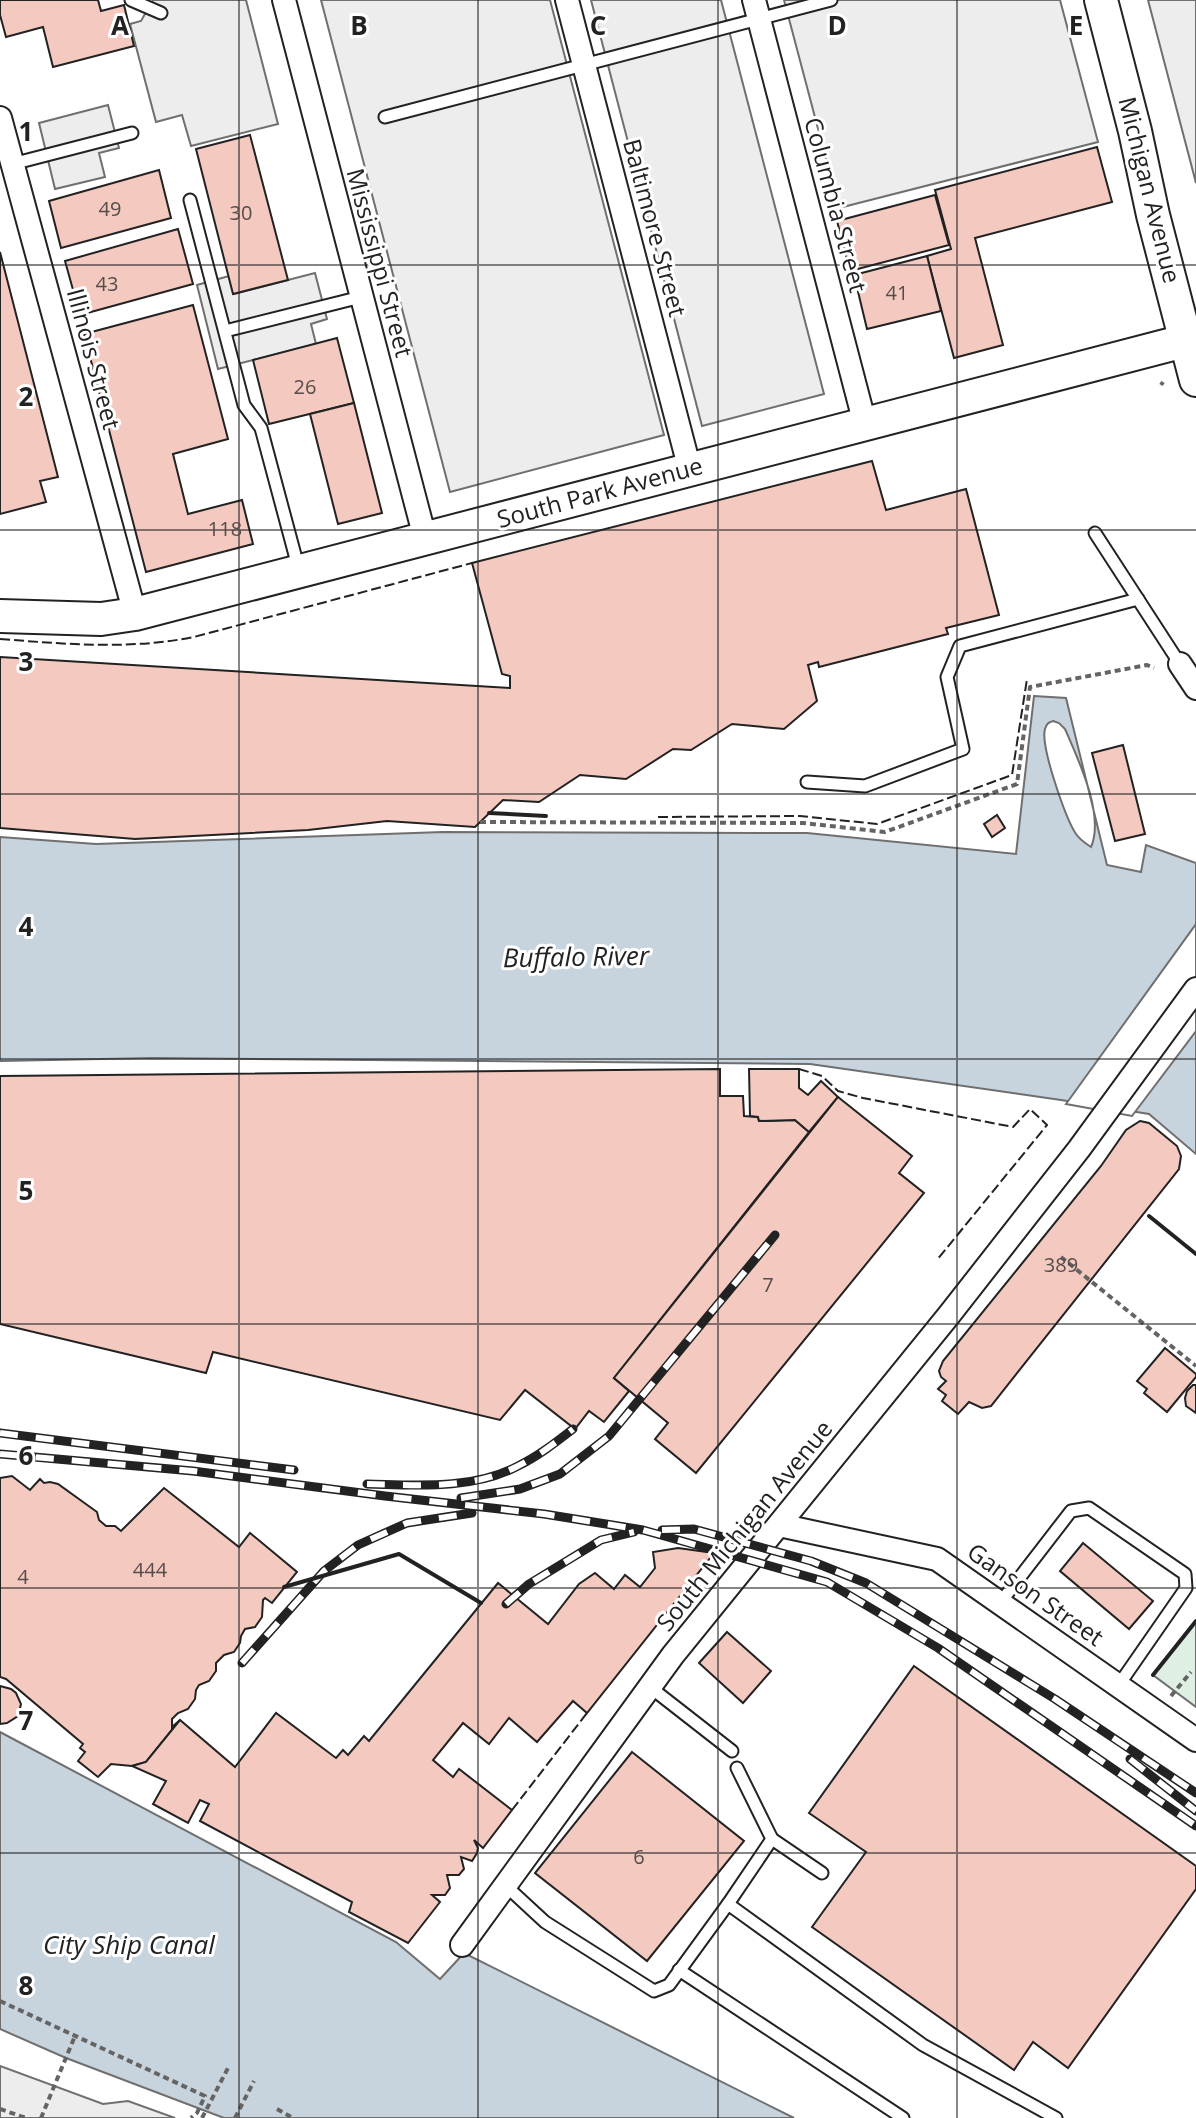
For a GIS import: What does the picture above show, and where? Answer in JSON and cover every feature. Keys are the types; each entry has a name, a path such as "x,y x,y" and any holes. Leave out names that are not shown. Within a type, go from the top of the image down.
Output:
{"street":[{"name":"Mississippi Street","path":"284,0 425,538"},
{"name":"Baltimore Street","path":"567,0 690,470"},
{"name":"Michigan Avenue","path":"1101,0 1153,215 1191,339 1196,380"},
{"name":"Columbia Street","path":"756,10 865,424"},
{"name":"Illinois Street","path":"0,118 135,614"},
{"name":"South Park Avenue","path":"0,616 101,619 135,614 1191,339"},
{"path":"1180,664 1196,688"},
{"name":"South Michigan Avenue","path":"462,1945 673,1655 949,1315 1079,1149 1196,989"},
{"name":"Ganson Street","path":"779,1525 937,1559 1196,1740"}],"lane":[{"path":"131,0 161,13"},
{"path":"385,117 584,65 756,10 831,0"},
{"path":"12,164 132,133"},
{"path":"190,200 244,405 261,428 299,571"},
{"path":"225,331 361,297"},
{"path":"1095,533 1180,664"},
{"path":"807,782 865,786 963,749 947,677 960,646 1138,599"},
{"path":"1000,1603 1071,1511 1089,1508 1185,1574 1186,1588 1118,1686"},
{"path":"650,1687 732,1751"},
{"path":"737,1768 772,1839 822,1873"},
{"path":"506,1886 545,1922 654,1991 669,1985 772,1839"},
{"path":"728,1904 923,2045 1056,2118"},
{"path":"679,1970 903,2118"}],"path":[{"path":"1061,1257 1196,1366"},
{"path":"1171,1696 1191,1672"},
{"path":"0,2001 205,2096 191,2118"},
{"path":"41,2118 75,2036"},
{"path":"202,2118 228,2068"},
{"path":"235,2118 254,2081"},
{"path":"0,2109 26,2118"},
{"path":"277,2109 293,2118"}],"green space":[{"path":"1196,1621 1196,1707 1153,1675"}],"shaded area":[{"path":"153,0 246,0 278,124 191,146 182,115 156,122 130,24 141,21"},
{"path":"321,0 550,0 664,435 450,492"},
{"path":"591,0 721,0 824,394 702,426"},
{"path":"784,0 1060,0 1098,142 839,208"},
{"path":"1148,0 1196,0 1196,183"},
{"path":"108,105 119,148 99,153 105,177 55,189 39,123"},
{"path":"315,273 327,319 311,324 316,344 218,369 197,285 229,276 234,294"},
{"path":"0,2066 103,2104 128,2101 175,2118 0,2118"}],"water":[{"name":"Buffalo River","path":"1034,696 1066,698 1087,785 1065,729 1059,723 1050,722 1044,738 1066,814 1078,836 1091,847 1095,819 1093,808 1107,865 1141,872 1146,845 1196,863 1196,1154 1149,1114 810,1064 153,1058 0,1061 0,837 96,844 443,832 807,833 1016,854"},
{"name":"City Ship Canal","path":"0,1732 396,1942 440,1979 464,1953 794,2118 224,2118 66,2058 0,2029"}],"pier":[{"path":"1196,924 1196,1031 1132,1116 1066,1104"}],"building":[{"path":"0,0 98,0 101,11 124,5 134,46 53,67 43,27 6,37 0,15"},
{"path":"250,135 288,280 233,294 196,149"},
{"path":"1097,147 1112,202 975,238 1003,345 954,358 927,256 951,249 935,190"},
{"path":"159,170 171,218 61,248 49,201"},
{"path":"935,195 949,245 850,271 837,221"},
{"path":"178,229 193,284 80,315 65,261"},
{"path":"0,252 58,477 40,481 46,502 0,514"},
{"path":"927,256 941,311 867,329 854,275"},
{"path":"193,305 228,439 173,454 188,514 242,500 253,544 146,572 84,334"},
{"path":"337,338 354,403 269,424 253,360"},
{"path":"354,403 382,513 338,524 310,414"},
{"path":"872,461 886,510 966,489 999,615 946,628 948,634 819,667 818,662 808,665 817,701 784,729 732,724 691,750 673,749 626,779 580,775 539,802 503,800 475,827 387,821 308,830 135,839 0,828 0,657 510,688 510,676 502,674 472,563"},
{"path":"1123,745 1145,834 1115,841 1092,753"},
{"path":"997,815 1005,828 992,837 984,824"},
{"path":"720,1069 720,1096 743,1096 744,1116 758,1117 759,1121 795,1120 809,1132 614,1378 629,1391 604,1422 589,1411 575,1429 525,1390 500,1420 213,1352 206,1373 0,1324 0,1076"},
{"path":"749,1069 799,1069 799,1088 808,1095 821,1081 838,1097 809,1132 795,1120 759,1121 758,1117 750,1116"},
{"path":"838,1097 912,1156 899,1173 924,1193 696,1473 655,1439 668,1423 614,1378"},
{"path":"1140,1121 1149,1123 1177,1146 1181,1156 1179,1169 991,1406 982,1408 969,1402 958,1414 942,1401 946,1395 938,1389 946,1381 939,1371 943,1361 1101,1166 1126,1130"},
{"path":"1165,1348 1196,1374 1167,1412 1144,1393 1147,1389 1137,1381"},
{"path":"1196,1385 1196,1413 1186,1406 1185,1398"},
{"path":"12,1476 30,1490 40,1479 44,1483 58,1484 97,1512 99,1520 106,1526 115,1526 121,1531 164,1488 239,1547 250,1533 297,1572 272,1603 265,1598 263,1600 262,1617 255,1627 245,1629 234,1652 224,1655 216,1663 216,1671 209,1681 199,1685 188,1709 172,1719 172,1727 180,1720 146,1762 132,1766 111,1764 98,1777 78,1761 85,1752 80,1748 83,1744 0,1677 0,1478"},
{"path":"1083,1543 1153,1601 1129,1629 1060,1571"},
{"path":"678,1548 714,1553 587,1713 573,1701 537,1742 509,1718 489,1744 463,1723 433,1760 453,1777 459,1769 512,1810 483,1848 474,1840 478,1848 472,1861 461,1857 464,1869 459,1875 447,1875 450,1888 445,1895 432,1895 440,1902 408,1943 349,1912 352,1902 200,1821 209,1804 200,1800 188,1823 153,1804 166,1781 132,1766 146,1762 180,1720 235,1767 276,1713 336,1758 343,1750 348,1755 364,1736 369,1741 498,1583 548,1624 579,1584 595,1573 614,1589 625,1575 640,1587 655,1568 653,1552"},
{"path":"727,1632 771,1671 743,1703 699,1663"},
{"path":"914,1666 1196,1866 1196,1889 1068,2068 1033,2042 1014,2070 812,1927 866,1852 809,1813"},
{"path":"0,1686 16,1693 21,1704 18,1716 0,1724"},
{"path":"632,1752 744,1841 647,1961 535,1873"}],"railway":[{"path":"461,1498 520,1489 560,1474 609,1436 775,1235"},
{"path":"367,1484 443,1484 481,1480 524,1463 573,1429"},
{"path":"0,1433 294,1470"},
{"path":"0,1454 193,1471 544,1514 643,1530 827,1582 938,1648 1196,1826"},
{"path":"242,1663 324,1571 358,1545 407,1523 472,1513"},
{"path":"662,1530 694,1529 811,1561 866,1583 1055,1699 1196,1793"},
{"path":"506,1604 529,1584 601,1540 634,1532"},
{"path":"1130,1759 1196,1811"}],"fence":[{"path":"0,639 97,645 145,644 194,637 472,563"},
{"path":"658,817 800,816 877,824 1012,775 1027,679"},
{"path":"799,1069 822,1076 838,1091 863,1098 1013,1127 1030,1109 1047,1125 937,1260"},
{"path":"512,1810 587,1713"}],"wall":[{"path":"489,813 546,816"},
{"path":"1149,1216 1196,1254"},
{"path":"284,1587 399,1554 481,1603"},
{"path":"1153,1675 1196,1621"}]}
